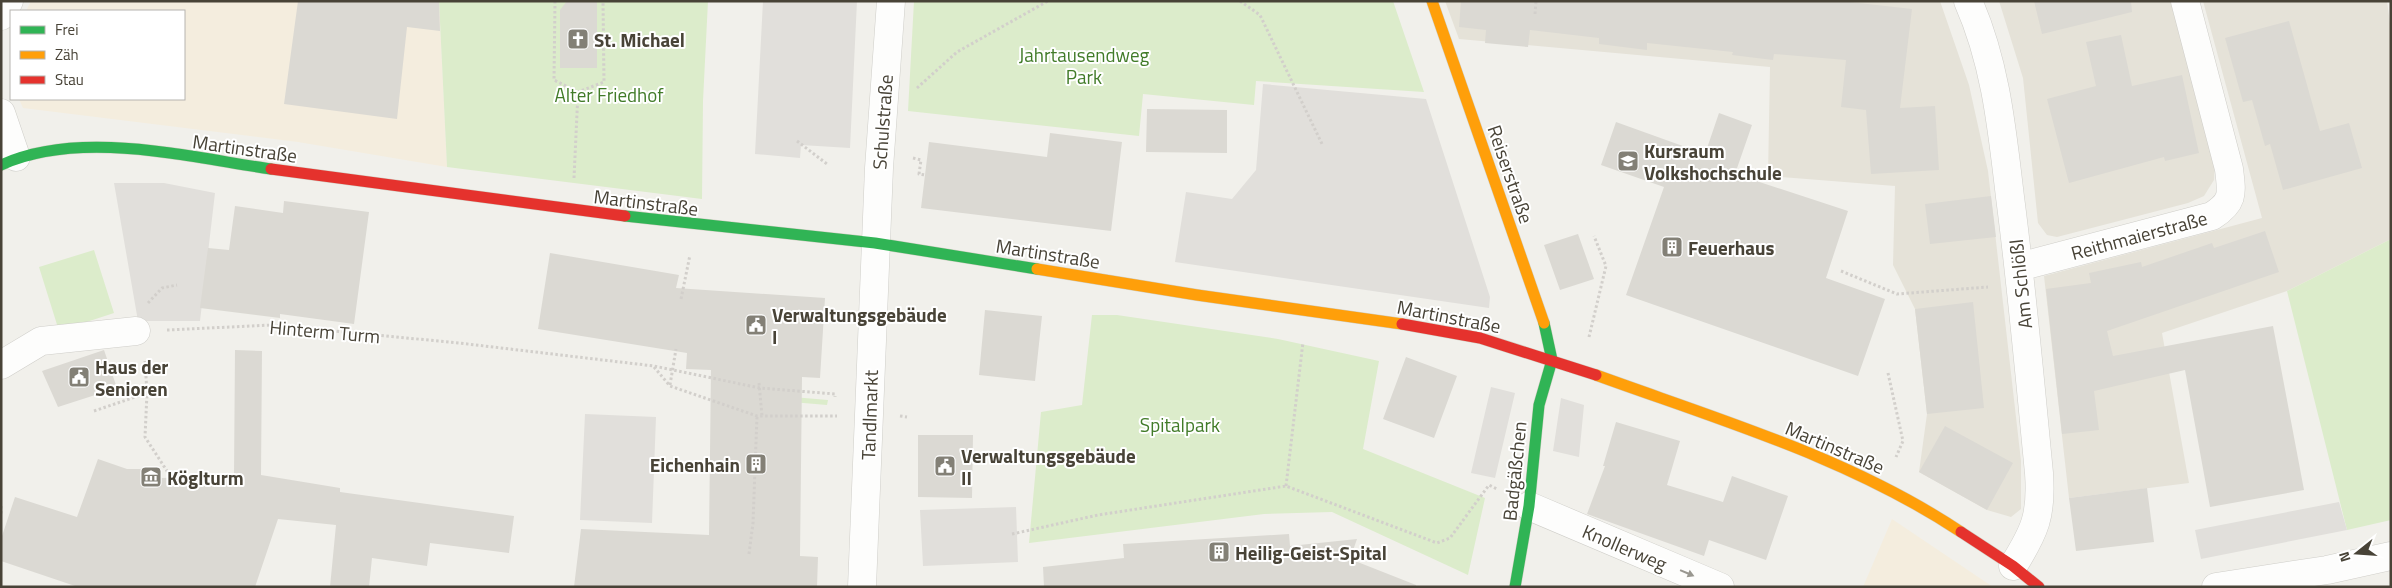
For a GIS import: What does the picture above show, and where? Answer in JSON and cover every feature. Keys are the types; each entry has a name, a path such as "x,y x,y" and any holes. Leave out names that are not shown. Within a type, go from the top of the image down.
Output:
{"main road":[{"name":"Reiserstraße","path":"1432,1 1541,310 1552,360"},
{"name":"Martinstraße","path":"8,161 52,148 92,147 136,150 568,210 875,243 1197,295 1306,309 1480,338 1581,369 1810,453 1885,487 1939,517 2013,566 2039,587"},
{"name":"Badgäßchen","path":"1515,587 1529,506 1539,405 1552,360"}],"street":[{"path":"1,16 9,1"},
{"name":"Schulstraße","path":"875,243 891,1"},
{"name":"Am Schlößl","path":"1968,1 1977,21 1992,72 2001,123 2020,274 2041,499 2030,538 2013,566"},
{"name":"Reithmaierstraße","path":"2020,274 2212,216 2226,207 2231,191 2229,169 2185,1"},
{"path":"1,113 8,161"},
{"name":"Tandlmarkt","path":"862,587 875,243"},
{"path":"1,365 41,341 140,331"},
{"name":"Knollerweg","path":"1529,506 1720,587"},
{"path":"2216,587 2327,570 2391,556"}],"path":[{"path":"555,1 554,80 578,92 604,82 603,1"},
{"path":"882,120 957,52 1048,1"},
{"path":"1240,1 1260,15 1322,144"},
{"path":"1535,14 1536,1"},
{"path":"568,210 574,182 578,92"},
{"path":"797,141 827,164"},
{"path":"912,158 921,160 919,174 926,175"},
{"path":"1581,369 1606,266 1594,236"},
{"path":"681,299 689,264"},
{"path":"1841,271 1898,294 1977,290 2020,274"},
{"path":"171,480 145,437 147,393 140,331 145,306 162,288 177,285"},
{"path":"1286,486 1306,309"},
{"name":"Hinterm Turm","path":"140,331 272,325 459,342 654,366 760,388 835,394 836,401"},
{"path":"670,386 676,349"},
{"path":"654,366 670,386 757,416 907,416"},
{"path":"1885,487 1903,441 1888,373"},
{"path":"759,382 762,416"},
{"path":"94,411 147,393"},
{"path":"836,408 836,416"},
{"path":"750,554 757,416"},
{"path":"1012,534 1098,515 1286,486 1437,543 1450,538 1489,485 1529,506"},
{"path":"1,506 1,515"}],"shaded area":[{"path":"31,1 439,1 447,167 298,142 23,108 19,100 185,100 185,10 26,10"},
{"path":"763,1 857,1 850,148 801,145 800,158 755,154"},
{"path":"1445,1 1940,1 1969,85 1988,171 2021,461 2021,509 2011,517 1987,510 1919,472 1927,414 1915,309 1893,265 1895,186 1768,176 1770,67 1459,39"},
{"path":"1999,1 2172,1 2215,164 2214,180 2204,196 2188,203 2057,237 2047,235 2038,223 2023,78"},
{"path":"2203,1 2387,1 2391,31 2391,239 2287,291 2162,333 2189,483 2069,498 2044,276 2262,218"},
{"path":"1263,84 1426,99 1490,297 1489,308 1175,262 1186,192 1232,199 1256,170"},
{"path":"114,183 164,183 215,193 200,321 138,321"},
{"path":"1491,387 1515,393 1495,478 1471,473"},
{"path":"1561,398 1584,405 1579,457 1553,451"},
{"path":"585,414 656,417 652,523 580,520"},
{"path":"2339,502 2347,530 2201,559 2195,530"},
{"path":"1016,507 1018,562 923,566 920,510"},
{"path":"1892,519 1993,587 1863,587"}],"green space":[{"name":"Alter Friedhof","path":"439,1 708,1 703,101 702,199 447,167"},
{"name":"Jahrtausendweg Park","path":"914,1 1393,1 1424,92 1256,81 1254,105 1143,94 1139,136 908,111"},
{"path":"2391,239 2391,520 2347,530 2287,291"},
{"path":"94,250 114,313 59,331 39,267"},
{"name":"Spitalpark","path":"1092,315 1117,315 1278,339 1379,361 1363,449 1485,498 1468,575 1332,512 1264,514 1029,543 1041,412 1082,405"},
{"path":"769,395 828,400 827,405 768,400"}],"building":[{"path":"298,1 439,1 440,31 407,27 397,119 284,104"},
{"name":"St. Michael","path":"567,1 597,1 597,68 560,68 560,10"},
{"path":"1461,1 1841,1 1912,9 1900,108 1935,106 1939,170 1871,174 1866,110 1841,107 1846,60 1774,54 1773,60 1732,55 1733,52 1647,43 1647,50 1599,44 1599,38 1530,30 1528,47 1485,43 1486,30 1459,27"},
{"path":"2034,1 2131,1 2132,12 2042,34"},
{"path":"2289,21 2320,131 2349,123 2362,168 2283,190 2270,144 2265,146 2252,100 2243,102 2225,38"},
{"path":"2121,35 2132,86 2182,75 2199,153 2165,161 2164,157 2069,183 2047,99 2096,86 2086,42"},
{"path":"1147,109 1227,110 1227,153 1146,152"},
{"name":"Feuerhaus","path":"1719,113 1752,125 1735,174 1848,211 1826,278 1885,299 1858,376 1626,295 1664,187 1601,165 1616,122 1705,154"},
{"path":"1050,133 1122,142 1111,231 921,208 929,142 1047,157"},
{"path":"1991,196 1996,237 1930,244 1925,204"},
{"path":"284,201 369,212 354,324 280,314 280,318 200,308 208,248 229,250 235,206 283,213"},
{"path":"2265,231 2279,272 2107,331 2113,356 2273,326 2304,490 2210,507 2185,370 2094,391 2099,430 2062,434 2046,289 2091,283 2089,273 2141,262 2142,267 2212,243 2214,248"},
{"path":"1578,234 1594,279 1560,290 1544,245"},
{"path":"550,253 679,275 676,288 825,298 820,378 802,377 800,556 818,557 817,587 574,587 581,529 709,535 711,370 686,369 687,353 538,329"},
{"path":"1973,302 1984,408 1927,414 1915,309"},
{"path":"985,310 1042,316 1035,381 979,375"},
{"name":"Haus der Senioren","path":"104,350 117,388 58,407 42,371"},
{"path":"235,350 262,351 261,475 340,488 340,492 514,516 509,553 430,543 427,566 372,558 369,587 330,587 336,525 278,519 255,587 78,587 1,561 1,539 15,497 77,517 98,459 127,469 152,469 162,478 234,475"},
{"path":"1406,357 1457,376 1434,438 1383,419"},
{"path":"1616,422 1680,441 1667,485 1723,502 1732,476 1788,496 1766,560 1709,540 1704,556 1587,514 1605,466 1603,466"},
{"path":"1945,426 2013,463 1987,510 1919,472"},
{"name":"Verwaltungsgebäude II","path":"918,435 973,435 972,498 918,497"},
{"path":"2147,488 2154,542 2076,551 2069,498"},
{"name":"Heilig-Geist-Spital","path":"1289,534 1290,546 1357,539 1350,559 1416,585 1416,587 1044,587 1043,567 1124,558 1123,544"}],"traffic: fast":[{"path":"1,165 32,154 65,149 99,147 170,153 271,169"},
{"path":"625,216 875,243 1037,269"},
{"path":"1515,587 1529,506 1539,405 1552,360 1544,323"}],"traffic: slow":[{"path":"1432,1 1544,323"},
{"path":"1037,269 1197,295 1402,324"},
{"path":"1596,375 1737,425 1829,462 1919,506 1961,532"}],"traffic: jam":[{"path":"271,169 625,216"},
{"path":"1402,324 1480,338 1596,375"},
{"path":"1961,532 2013,566 2039,587"}],"place":[{"name":"St. Michael","path":"578,39"},
{"name":"Kursraum Volkshochschule","path":"1628,161"},
{"name":"Feuerhaus","path":"1672,247"},
{"name":"Verwaltungsgebäude I","path":"756,325"},
{"name":"Haus der Senioren","path":"79,377"},
{"name":"Eichenhain","path":"756,464"},
{"name":"Verwaltungsgebäude II","path":"945,466"},
{"name":"Köglturm","path":"151,477"},
{"name":"Heilig-Geist-Spital","path":"1219,552"}]}
